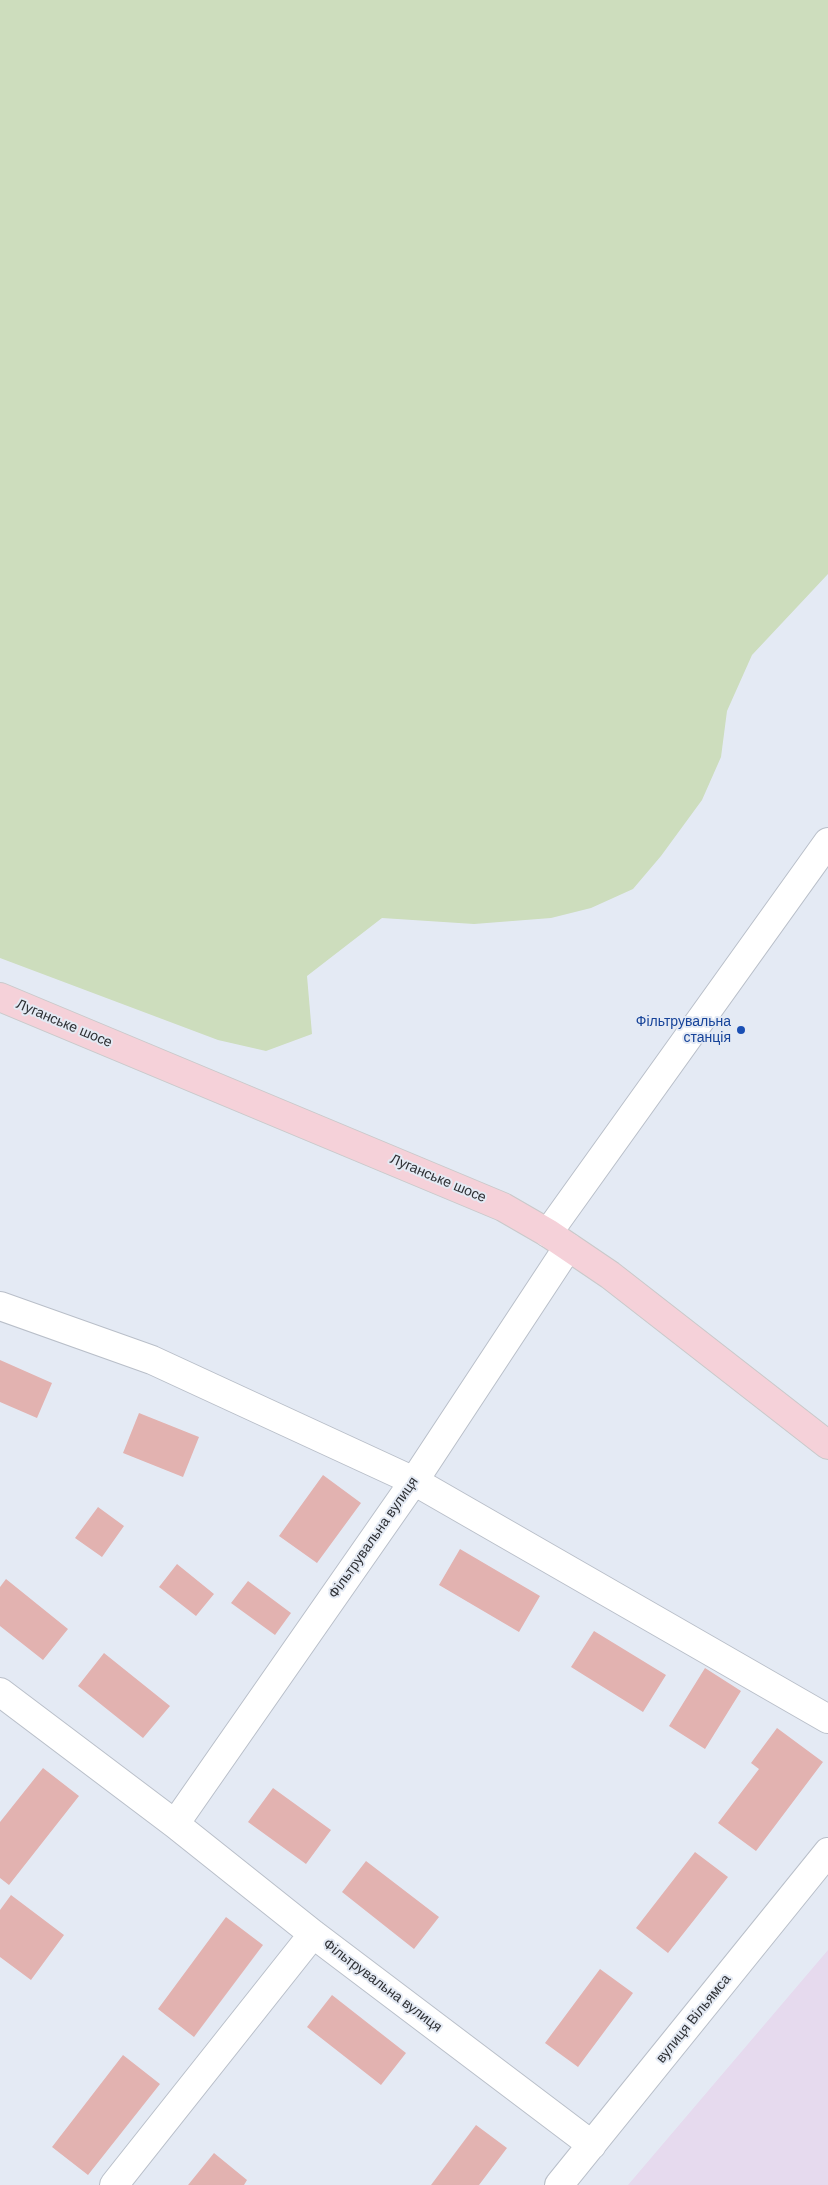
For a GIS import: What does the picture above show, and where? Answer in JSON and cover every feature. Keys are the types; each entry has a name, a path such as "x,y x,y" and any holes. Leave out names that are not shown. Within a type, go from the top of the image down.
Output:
{"main road":[{"name":"Луганське шосе","path":"0,997 503,1207 558,1240 610,1275 828,1445"}],"street":[{"name":"Фільтрувальна вулиця","path":"175,1824 414,1481 558,1240 828,842"},
{"path":"0,1306 152,1360 414,1481 828,1719"},
{"name":"Фільтрувальна вулиця","path":"0,1692 175,1824 313,1934 592,2145"},
{"name":"вулиця Вільямса","path":"560,2185 828,1852"},
{"path":"114,2185 313,1934"}],"shaded area":[{"path":"828,1950 828,2185 628,2185"}],"green space":[{"path":"0,0 828,0 828,574 752,655 727,711 721,757 702,800 661,856 633,889 591,908 551,918 474,924 382,918 307,976 312,1034 266,1051 218,1040 0,958"}],"building":[{"path":"0,1360 52,1383 37,1418 0,1402"},
{"path":"139,1413 199,1437 183,1477 123,1453"},
{"path":"323,1475 361,1503 317,1563 279,1536"},
{"path":"98,1507 124,1526 102,1557 75,1538"},
{"path":"460,1549 540,1596 519,1632 439,1585"},
{"path":"177,1564 214,1594 196,1616 159,1587"},
{"path":"6,1579 68,1629 43,1660 0,1626 0,1587"},
{"path":"248,1581 291,1613 275,1635 231,1603"},
{"path":"594,1631 666,1675 643,1712 571,1667"},
{"path":"104,1653 170,1706 143,1738 78,1686"},
{"path":"705,1668 741,1691 705,1749 669,1726"},
{"path":"777,1728 823,1762 756,1851 718,1823 759,1769 751,1763"},
{"path":"43,1768 79,1796 9,1885 0,1878 0,1822"},
{"path":"273,1788 331,1830 306,1864 248,1822"},
{"path":"695,1852 728,1877 668,1953 636,1928"},
{"path":"366,1861 439,1917 414,1949 342,1892"},
{"path":"11,1895 64,1935 31,1980 0,1957 0,1910"},
{"path":"226,1917 263,1945 194,2037 158,2009"},
{"path":"600,1969 633,1993 578,2067 545,2043"},
{"path":"332,1995 406,2053 381,2085 307,2027"},
{"path":"123,2055 160,2084 88,2175 52,2147"},
{"path":"476,2125 507,2148 479,2185 431,2185"},
{"path":"214,2153 247,2180 244,2185 188,2185"}],"place":[{"name":"Фільтрувальна станція","path":"741,1030"}]}
